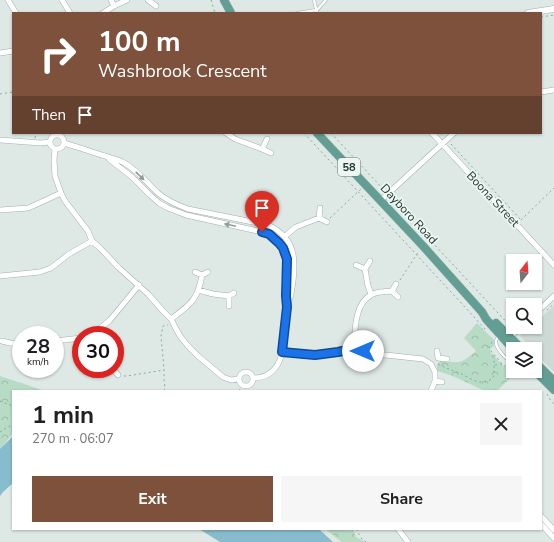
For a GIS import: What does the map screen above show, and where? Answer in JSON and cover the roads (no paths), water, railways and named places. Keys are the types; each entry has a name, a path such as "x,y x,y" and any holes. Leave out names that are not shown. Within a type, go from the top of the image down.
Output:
{"main road":[{"path":"224,0 230,12"},
{"name":"Dayboro Road","path":"318,134 423,246 482,312 497,337 508,339 512,342"},
{"name":"Dayboro Road","path":"482,312 489,316 510,342"},
{"path":"542,369 554,381"},
{"path":"541,378 550,390"}],"street":[{"path":"8,0 15,12"},
{"path":"62,0 69,12"},
{"path":"111,0 114,6"},
{"path":"105,12 127,0"},
{"path":"148,0 156,6"},
{"path":"534,12 554,9"},
{"path":"0,54 12,51"},
{"path":"542,92 554,90"},
{"path":"49,142 52,136 59,134 63,138 64,143"},
{"path":"228,134 239,141 270,153"},
{"name":"Boona Street","path":"433,134 554,265"},
{"path":"380,201 453,134"},
{"path":"262,149 267,139"},
{"path":"0,140 49,142"},
{"path":"49,142 51,147 55,149"},
{"path":"55,149 60,148 64,143"},
{"path":"64,143 117,159 133,169 159,194 177,205 188,209 268,225 274,228 284,237 291,247 294,255 295,269 291,296 287,307"},
{"path":"55,149 55,176 61,193 65,201 88,230 92,241 148,294 172,321 176,330 188,346 220,375 228,380 233,380 238,379 244,372 249,372 253,378 250,388 240,384 238,379"},
{"path":"107,157 121,168 150,196 168,208 186,215 269,234 283,248 287,259 287,307 281,358 275,369 270,373 260,378 253,378"},
{"path":"0,210 28,208 61,193"},
{"path":"319,218 320,208"},
{"path":"284,237 296,227 319,218 327,222"},
{"path":"0,276 40,272 52,268 69,254 92,241"},
{"path":"370,261 365,269 371,294"},
{"path":"356,265 365,269"},
{"path":"195,272 202,275"},
{"path":"172,321 196,297 202,275 208,272"},
{"path":"392,291 396,284"},
{"path":"103,326 110,320 139,286"},
{"path":"198,290 229,296 234,293"},
{"path":"354,349 357,316 364,302 371,294 392,291"},
{"path":"392,291 398,297"},
{"path":"229,296 229,306"},
{"path":"542,307 554,296"},
{"path":"508,339 516,334"},
{"path":"2,341 12,343"},
{"path":"282,352 315,355 354,349 376,354 426,361 447,359"},
{"path":"432,390 436,381 435,361 437,351"},
{"path":"436,381 442,382"},
{"path":"542,517 554,530"},
{"path":"542,525 554,538"},
{"path":"399,530 408,542"}],"lane":[{"path":"314,0 317,11"},
{"path":"307,12 317,11 326,0"},
{"path":"497,337 496,345 506,357"}],"water":[{"path":"12,437 12,484 0,496 0,449"},
{"path":"201,530 320,530 333,542 220,542"}]}
